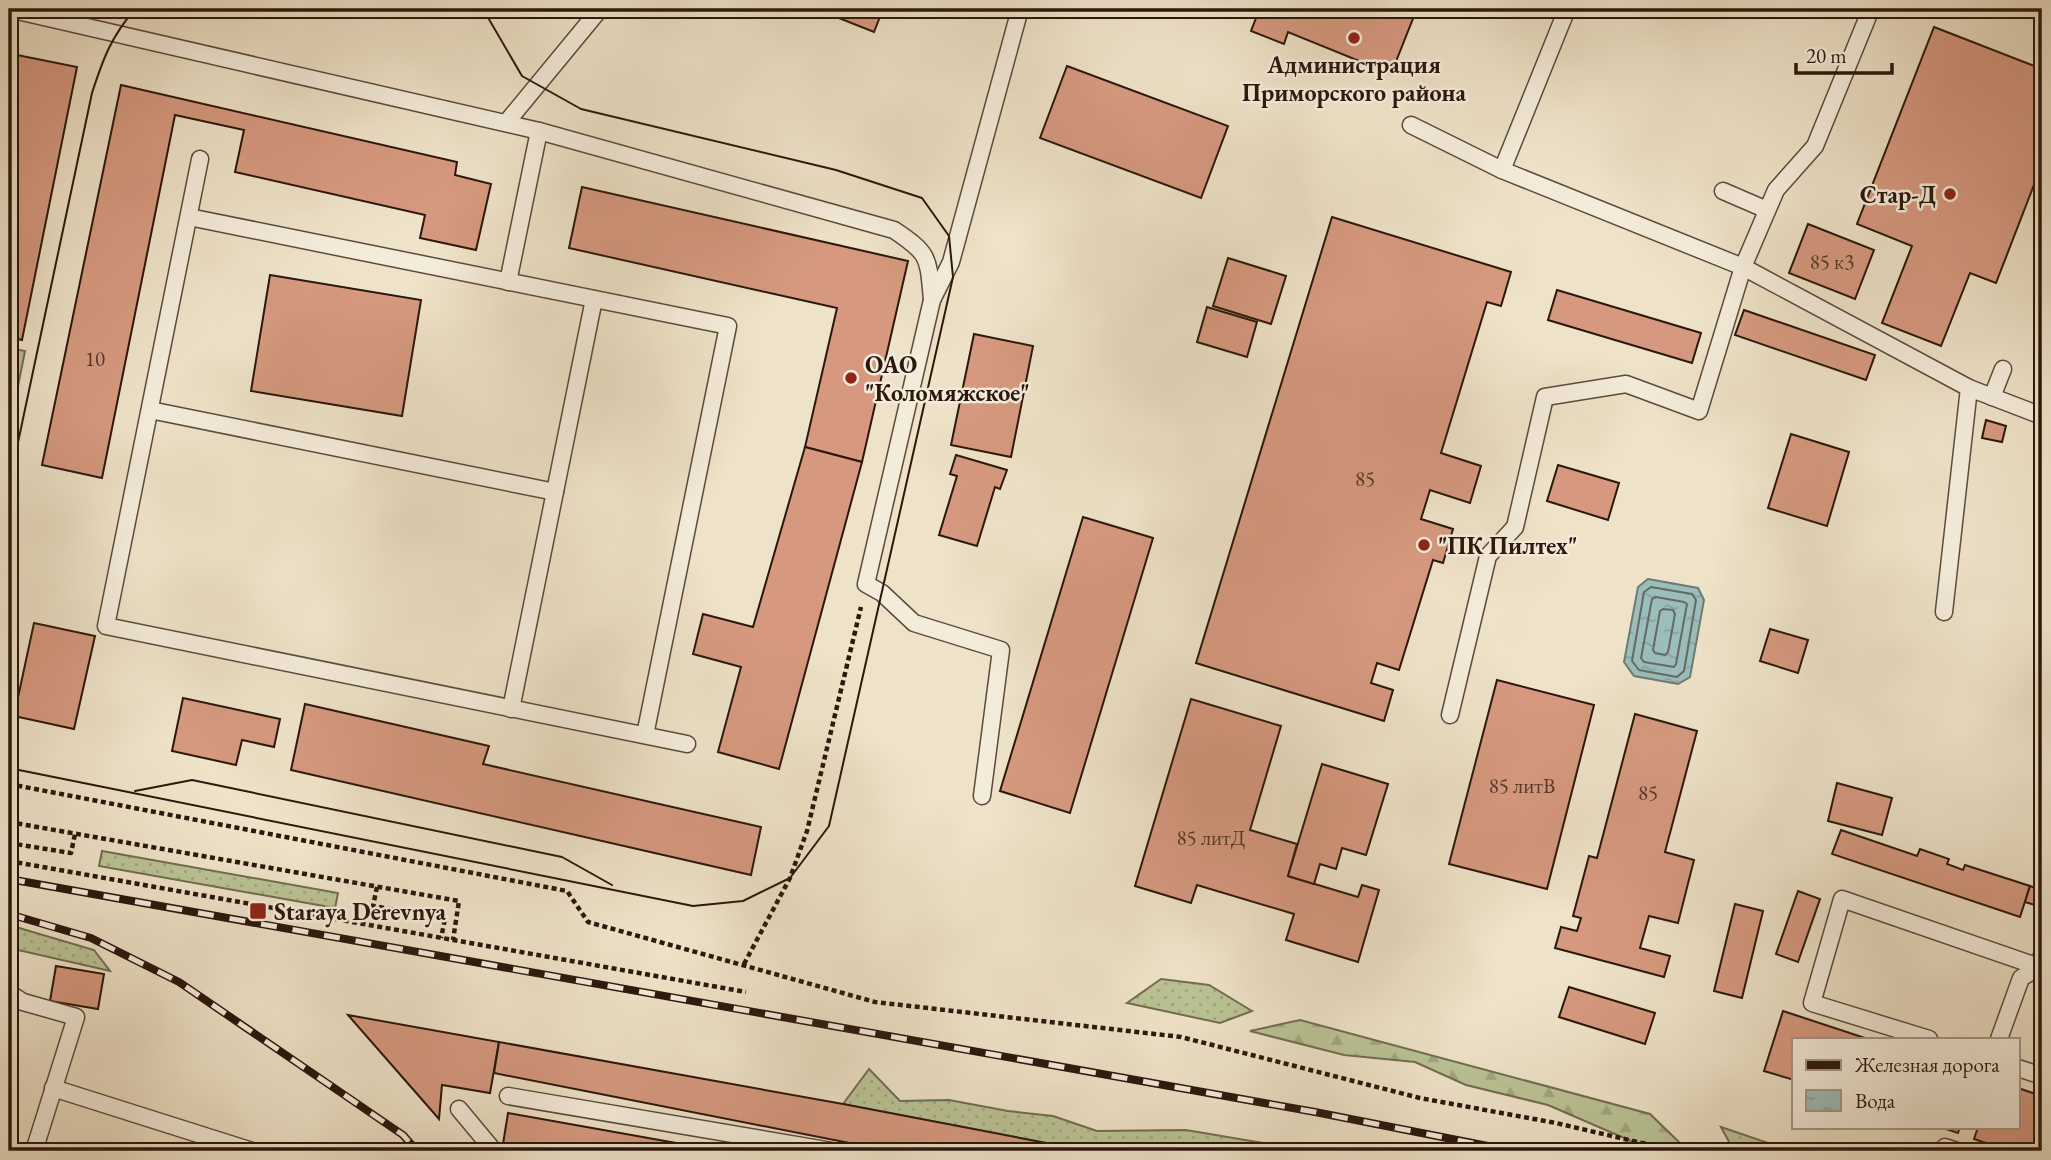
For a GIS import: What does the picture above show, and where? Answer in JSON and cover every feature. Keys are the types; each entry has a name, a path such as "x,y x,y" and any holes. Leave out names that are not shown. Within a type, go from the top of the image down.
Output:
{"lane":[{"path":"9,9 539,131 894,230 919,247 929,265 932,300"},
{"path":"506,123 600,9"},
{"path":"982,796 1001,650 914,623 882,593 866,584 932,300 951,262 1020,9"},
{"path":"1502,170 1567,9"},
{"path":"1450,715 1488,556 1515,527 1545,397 1626,384 1699,411 1743,267 1776,190 1815,146 1871,9"},
{"path":"1411,125 1502,170 1743,267 1969,388 2042,416"},
{"path":"509,282 539,131"},
{"path":"201,159 106,626 687,744"},
{"path":"1723,191 1768,210"},
{"path":"189,217 727,326 645,735"},
{"path":"511,709 594,299"},
{"path":"1992,397 2003,369"},
{"path":"1944,612 1969,388"},
{"path":"150,410 555,492"},
{"path":"1926,1038 1812,1003 1842,899 2041,963"},
{"path":"1999,1038 2021,978 2041,963"},
{"path":"9,993 23,1002 76,1017 34,1151"},
{"path":"2020,1069 2042,1076"},
{"path":"54,1088 252,1151"},
{"path":"508,1096 832,1151"},
{"path":"459,1109 494,1151"}],"path":[{"path":"744,964 790,878 807,831 866,584"},
{"path":"9,784 567,891 588,922 875,1002 1181,1037 1420,1098 1556,1123 1676,1151"},
{"path":"9,822 459,901 453,940"},
{"path":"9,843 71,853 75,834"},
{"path":"9,861 746,992"},
{"path":"377,887 373,906 444,919 441,938"}],"green space":[{"path":"9,348 25,351 9,431"},
{"path":"102,851 338,893 335,908 99,866"},
{"path":"9,925 94,950 110,971 9,948"},
{"path":"1161,979 1209,985 1252,1011 1220,1023 1127,1003"},
{"path":"1300,1020 1650,1114 1681,1144 1647,1148 1548,1105 1466,1085 1415,1062 1344,1055 1250,1031"},
{"path":"869,1069 900,1101 949,1100 1053,1116 1097,1131 1186,1130 1310,1151 1088,1151 843,1104"},
{"path":"1721,1127 1792,1151 1734,1151"}],"water":[{"path":"1648,579 1698,588 1704,600 1690,677 1678,684 1634,676 1624,662 1638,587"}],"building":[{"path":"816,9 883,9 874,32"},
{"name":"Администрация Приморского района","path":"1234,9 1396,9 1414,16 1391,74 1288,32 1284,44 1251,31 1256,18"},
{"name":"Стар-Д","path":"1934,27 2042,69 2042,164 1996,283 1970,273 1941,346 1882,323 1912,246 1857,224"},
{"path":"17,55 77,67 22,340 9,337 9,95"},
{"path":"1067,66 1228,126 1201,198 1040,138"},
{"path":"121,85 457,162 455,175 491,184 476,250 420,238 425,215 235,172 244,130 175,115 102,478 42,465"},
{"name":"ОАО \"Коломяжское\"","path":"582,187 908,261 862,462 805,447 837,308 569,248"},
{"path":"1332,217 1511,272 1501,306 1487,302 1441,453 1481,466 1470,503 1430,490 1421,519 1453,529 1443,563 1433,560 1399,670 1377,663 1371,683 1393,690 1384,721 1196,663"},
{"path":"1808,224 1874,250 1855,299 1789,273"},
{"path":"1228,258 1286,276 1271,324 1213,306"},
{"path":"270,275 421,300 402,416 251,391"},
{"path":"1557,290 1701,333 1692,363 1548,320"},
{"path":"1207,307 1257,322 1247,357 1197,342"},
{"path":"1744,310 1875,355 1866,380 1735,335"},
{"path":"974,334 1033,346 1011,457 951,445"},
{"path":"2042,374 2042,395 2035,392"},
{"path":"1986,420 2006,426 2002,442 1982,438"},
{"path":"1791,434 1849,452 1827,526 1768,508"},
{"path":"805,447 862,462 779,769 718,752 741,667 693,654 703,614 753,627"},
{"path":"956,455 1007,470 1000,489 995,487 977,546 939,535 957,476 950,474"},
{"path":"1558,465 1619,483 1608,520 1547,501"},
{"path":"1083,517 1153,538 1070,813 1000,791"},
{"path":"34,623 95,636 74,729 14,716"},
{"path":"1770,629 1808,640 1798,673 1760,661"},
{"path":"1497,680 1594,705 1547,889 1449,864"},
{"path":"183,698 280,719 274,747 242,740 236,765 172,751"},
{"path":"1191,699 1281,726 1250,830 1297,844 1288,876 1358,897 1362,885 1379,890 1358,962 1286,940 1294,914 1197,885 1191,903 1135,886"},
{"path":"305,704 489,746 483,764 761,827 751,875 291,770"},
{"path":"1635,714 1697,731 1665,852 1694,860 1678,923 1649,916 1640,948 1670,956 1664,977 1555,948 1561,927 1577,931 1581,918 1573,916 1589,856 1597,858"},
{"path":"1322,764 1388,784 1366,855 1342,848 1336,869 1320,864 1314,884 1288,876"},
{"path":"1837,783 1892,798 1882,835 1828,821"},
{"path":"1841,830 1917,856 1920,849 1949,859 1947,864 1963,870 1965,865 2030,886 2020,917 1832,854"},
{"path":"2030,886 2042,890 2041,907 2025,902"},
{"path":"1798,891 1820,899 1798,962 1776,954"},
{"path":"1735,904 1763,911 1742,998 1714,991"},
{"path":"56,966 104,974 98,1009 50,1001"},
{"path":"1569,987 1655,1013 1645,1044 1559,1017"},
{"path":"1783,1011 1865,1038 1792,1038 1792,1079 1764,1071"},
{"path":"348,1015 499,1042 490,1093 442,1085 439,1119"},
{"path":"499,1042 1088,1151 890,1151 494,1073"},
{"path":"2020,1089 2042,1096 2042,1151 2010,1151 1974,1139 1978,1128 2020,1128"},
{"path":"508,1113 721,1151 541,1151 503,1144"},
{"path":"1943,1128 1960,1128 1958,1133"}],"tram line":[{"path":"9,479 92,93 109,49 135,9"},
{"path":"9,768 693,906 743,901 790,878 829,826 953,277 949,236 922,198 836,170 581,109 522,76 483,9"},
{"path":"135,791 192,780 562,857 612,885"}],"railway":[{"path":"9,879 1315,1112 1513,1151"},
{"path":"9,914 91,938 179,982 403,1135 417,1151"}],"place":[{"name":"Администрация Приморского района","path":"1354,38"},
{"name":"Стар-Д","path":"1950,194"},
{"name":"ОАО \"Коломяжское\"","path":"851,378"},
{"name":"\"ПК Пилтех\"","path":"1424,545"},
{"name":"Staraya Derevnya","path":"258,911"}]}
